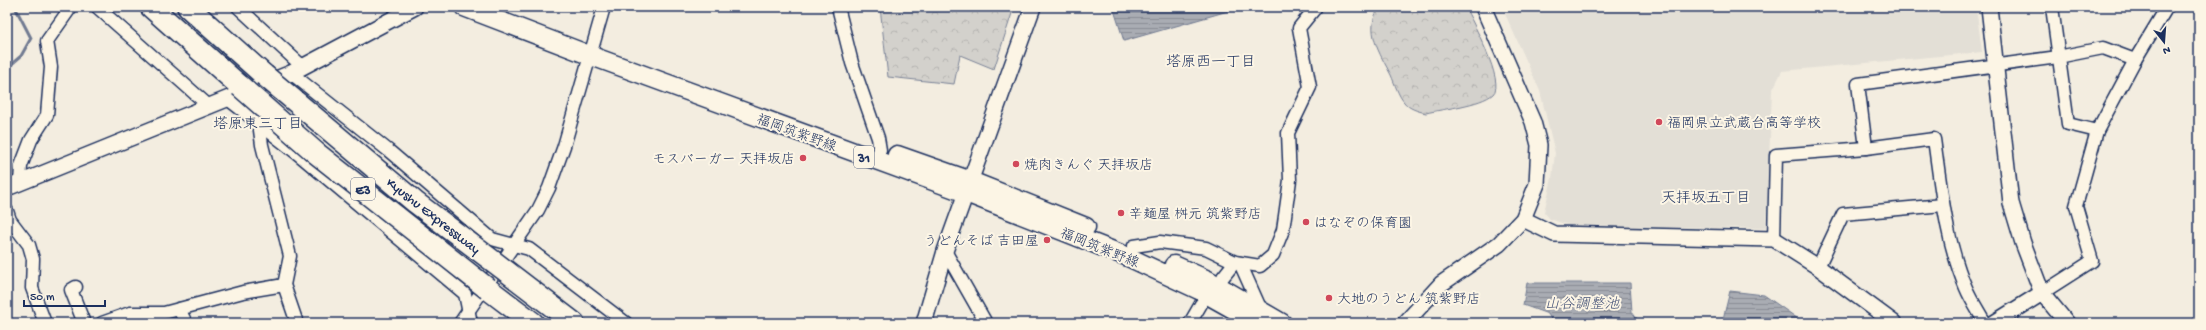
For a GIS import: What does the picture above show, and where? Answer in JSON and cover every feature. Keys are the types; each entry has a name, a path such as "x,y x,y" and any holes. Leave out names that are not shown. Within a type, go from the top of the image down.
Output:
{"highway":[{"name":"Kyushu Expressway","path":"151,7 234,93 316,153 533,323"},
{"name":"Kyushu Expressway","path":"188,7 264,75 415,202 574,323"}],"main road":[{"name":"福岡筑紫野線","path":"464,7 591,49 880,150 1126,256 1260,317 1282,323"},
{"name":"福岡筑紫野線","path":"496,7 591,49 1134,246 1208,280 1260,317"}],"street":[{"path":"14,185 31,140 47,115 51,67 47,41 71,7"},
{"path":"97,7 210,106"},
{"path":"238,7 297,70 492,239 529,249 626,323"},
{"path":"14,185 210,106 234,93 297,70 415,7"},
{"path":"460,323 470,317 538,210 549,188 564,146 604,7"},
{"path":"838,7 852,63 878,138 880,150"},
{"path":"924,323 945,251 1032,7"},
{"path":"1134,246 1160,242 1206,248 1237,262 1260,266 1276,249 1283,230 1290,180 1288,133 1310,87 1300,28 1316,7"},
{"path":"1406,323 1441,284 1499,244 1523,219 1537,184 1539,145 1533,122 1483,7"},
{"path":"1989,7 2012,203 2023,243 2042,293 2067,323"},
{"path":"2052,7 2068,124 2097,131"},
{"path":"1994,323 2092,261 2076,206 2097,131 2134,60 2167,7"},
{"path":"1866,148 1858,84 2058,57 2103,48 2134,60"},
{"path":"234,93 259,123 465,294 470,317"},
{"path":"259,123 262,145 290,256 284,285 296,323"},
{"path":"1774,239 1776,156 1866,148 1934,139 1943,205 1957,264 1966,289 1985,323"},
{"path":"1818,267 1843,214 1943,205"},
{"path":"7,211 10,220 29,245 34,259 32,288 45,323"},
{"path":"1523,219 1554,234 1774,239 1818,267 1894,323"},
{"path":"945,251 986,323"},
{"path":"1223,277 1237,262"},
{"path":"1237,262 1260,317"},
{"path":"102,323 130,313 164,313 243,292 284,285"},
{"path":"76,287 71,290 84,323"},
{"path":"1190,323 1201,304"},
{"path":"179,309 186,323"}],"shaded area":[{"name":"福岡県立武蔵台高等学校","path":"1502,7 1976,7 1982,52 1782,71 1772,91 1766,228 1574,227 1550,219 1544,212 1552,178 1555,153 1540,91"}],"green space":[{"path":"880,7 1014,7 994,69 960,55 954,84 888,77"},
{"path":"1380,7 1465,7 1492,65 1496,88 1493,94 1471,104 1426,113 1408,106 1400,96 1375,41 1373,24 1375,15"}],"water":[{"path":"1113,7 1242,7 1124,41"},
{"name":"山谷調整池","path":"1527,283 1630,283 1632,312 1640,323 1553,323 1548,314 1523,305"},
{"path":"1730,291 1764,295 1804,323 1722,323"}],"waterway":[{"path":"7,68 21,56 31,38 15,7"},
{"path":"7,134 7,142"}],"place":[{"name":"福岡県立武蔵台高等学校","path":"1659,122"},
{"name":"モスバーガー 天拝坂店","path":"803,158"},
{"name":"焼肉きんぐ 天拝坂店","path":"1016,164"},
{"name":"辛麺屋 桝元 筑紫野店","path":"1121,213"},
{"name":"はなぞの保育園","path":"1306,222"},
{"name":"うどんそば 吉田屋","path":"1047,240"},
{"name":"大地のうどん 筑紫野店","path":"1329,298"}],"district":[{"name":"塔原西一丁目","path":"1211,61"},
{"name":"塔原東三丁目","path":"258,123"},
{"name":"天拝坂五丁目","path":"1706,197"}]}
